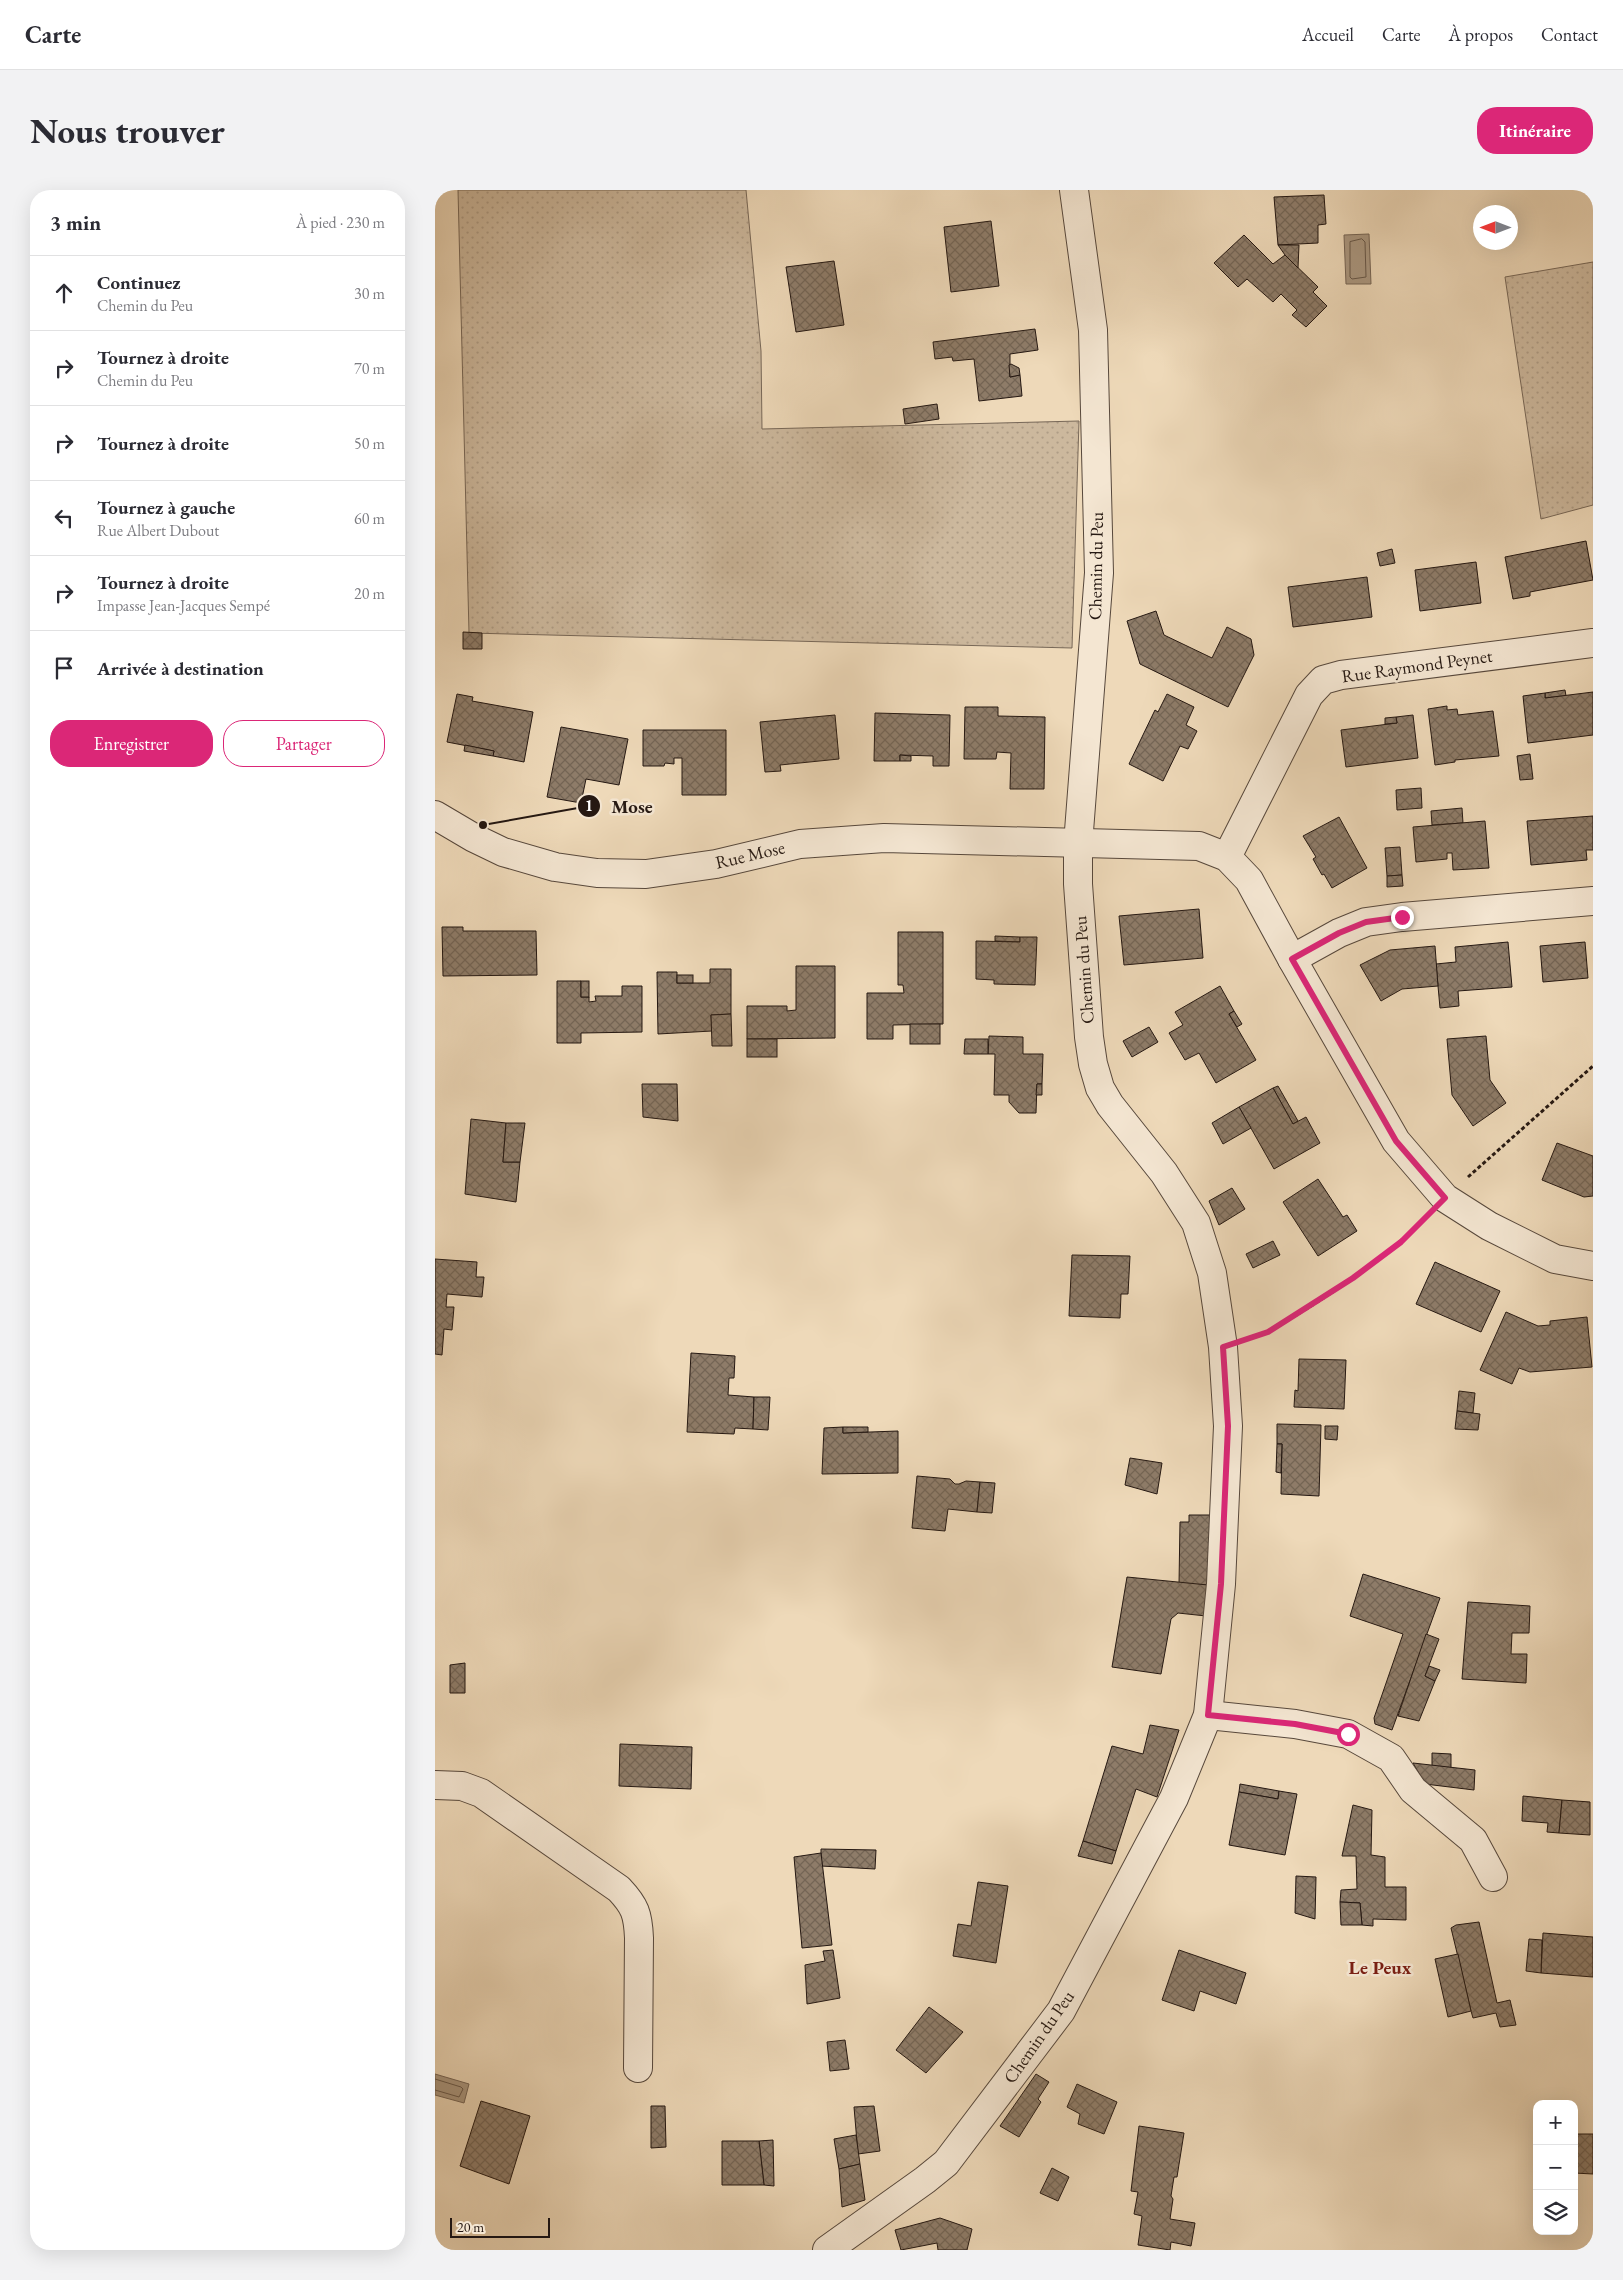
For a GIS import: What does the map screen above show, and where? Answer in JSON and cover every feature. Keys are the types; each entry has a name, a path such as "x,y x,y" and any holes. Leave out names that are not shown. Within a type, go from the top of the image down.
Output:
{"street":[{"name":"Chemin du Peu","path":"827,2250 947,2163 1061,2011 1174,1798 1208,1715 1221,1584 1227,1436 1223,1347 1212,1273 1196,1223 1164,1173 1111,1106 1101,1088 1093,1064 1089,1037 1078,884 1078,844 1099,573 1093,330 1074,190"},
{"name":"Rue Raymond Peynet","path":"1227,857 1309,695 1323,680 1341,675 1593,642"},
{"name":"Rue Mose","path":"435,814 474,838 503,852 555,867 597,873 646,874 716,864 800,844 865,840 1199,846 1227,857"},
{"path":"1227,857 1249,880 1396,1141 1445,1198 1489,1226 1555,1259 1593,1266"},
{"path":"1292,959 1339,933 1366,922 1402,917 1593,901"},
{"path":"1208,1715 1295,1724 1348,1734 1391,1758 1413,1790 1473,1840 1493,1877"},
{"path":"435,1785 462,1786 481,1793 619,1889 633,1904 638,1920 639,1938 638,2068"}],"path":[{"path":"1223,1347 1268,1332 1353,1278 1401,1242 1445,1198 1593,1066"}],"shaded area":[{"path":"458,190 746,190 761,351 762,429 1079,421 1072,648 469,633"},
{"path":"1593,262 1593,505 1541,519 1505,277"}],"water":[{"path":"1369,234 1371,284 1346,284 1344,235"},
{"path":"435,2074 469,2084 464,2103 435,2095"}],"building":[{"path":"1324,195 1326,224 1318,225 1318,243 1278,245 1274,197"},
{"path":"991,221 999,286 951,292 944,227"},
{"path":"1244,235 1273,264 1285,255 1318,287 1313,292 1327,306 1306,327 1292,315 1297,310 1281,294 1273,302 1247,279 1238,287 1214,263"},
{"path":"1278,245 1299,245 1298,268 1285,255"},
{"path":"834,261 844,325 796,332 786,267"},
{"path":"1035,329 1038,350 1010,354 1010,377 1020,375 1022,396 979,401 974,359 953,361 952,357 935,359 933,342"},
{"path":"1011,364 1019,368 1020,375 1010,377 1009,365"},
{"path":"937,404 939,419 905,424 903,409"},
{"path":"1586,541 1593,580 1530,592 1530,596 1513,599 1505,557"},
{"path":"1392,549 1395,563 1380,566 1377,553"},
{"path":"1476,562 1481,603 1420,611 1415,570"},
{"path":"1367,577 1372,617 1293,627 1288,587"},
{"path":"1156,611 1164,635 1212,658 1227,627 1251,639 1254,655 1228,707 1140,664 1127,621"},
{"path":"463,632 482,633 482,649 463,649"},
{"path":"1565,690 1566,696 1545,698 1545,693"},
{"path":"1593,692 1593,735 1528,743 1523,696 1545,693 1545,698"},
{"path":"457,694 473,697 472,701 533,712 524,762 493,756 494,751 447,742"},
{"path":"1167,694 1194,707 1186,725 1197,731 1188,749 1180,746 1163,781 1129,764 1155,710 1158,712"},
{"path":"1447,706 1447,710 1457,709 1458,715 1493,711 1499,756 1455,760 1455,762 1435,765 1428,709"},
{"path":"965,707 998,707 998,716 1045,717 1044,789 1010,789 1011,753 997,752 996,759 964,759"},
{"path":"875,713 950,715 949,766 933,766 933,756 900,755 900,761 874,761"},
{"path":"835,715 839,759 780,765 781,771 765,772 760,722"},
{"path":"1413,715 1418,758 1346,767 1341,730 1397,723 1396,717"},
{"path":"1396,717 1397,723 1385,724 1385,718"},
{"path":"561,727 628,739 619,785 586,779 581,803 547,797"},
{"path":"643,730 726,730 726,795 682,795 682,758 674,758 674,764 665,763 664,766 643,766"},
{"path":"465,745 494,751 493,756 464,751"},
{"path":"1530,754 1533,779 1520,780 1517,756"},
{"path":"900,755 911,756 911,761 900,761"},
{"path":"1421,788 1422,808 1397,810 1396,790"},
{"path":"1462,808 1463,823 1432,825 1431,811"},
{"path":"1593,816 1593,850 1586,850 1587,860 1531,865 1527,821"},
{"path":"1339,817 1367,868 1332,888 1313,859 1316,857 1303,836"},
{"path":"1485,821 1489,868 1453,870 1452,853 1447,853 1447,859 1416,862 1413,827"},
{"path":"1400,847 1402,875 1387,876 1385,848"},
{"path":"1402,875 1403,886 1387,887 1387,876"},
{"path":"1199,909 1203,958 1124,965 1119,916"},
{"path":"442,927 463,927 463,931 536,931 537,975 443,976"},
{"path":"898,932 943,932 943,1024 893,1025 893,1039 867,1039 867,993 904,993 903,985 898,985"},
{"path":"995,936 1020,937 1020,942 995,941"},
{"path":"1020,937 1037,937 1035,985 994,984 994,980 976,979 976,941 1020,942"},
{"path":"1508,942 1512,987 1458,991 1459,1006 1440,1008 1436,964 1456,962 1455,947"},
{"path":"1585,942 1588,978 1543,982 1540,946"},
{"path":"1435,946 1438,986 1402,989 1381,1001 1360,965 1390,950"},
{"path":"796,966 835,966 835,1038 747,1039 747,1006 787,1006 787,1011 796,1010"},
{"path":"710,969 731,969 731,1014 711,1015 712,1031 658,1034 657,972 677,972 677,983 710,983"},
{"path":"677,975 693,975 693,983 677,983"},
{"path":"557,981 581,981 581,997 589,997 589,1002 596,1001 595,996 622,996 622,986 642,986 642,1032 581,1033 581,1043 557,1043"},
{"path":"581,981 589,981 589,997 581,997"},
{"path":"1220,986 1234,1011 1229,1014 1256,1060 1216,1083 1199,1053 1185,1060 1169,1033 1183,1025 1175,1012"},
{"path":"1234,1011 1242,1024 1237,1027 1229,1014"},
{"path":"731,1014 732,1046 712,1046 711,1015"},
{"path":"910,1024 940,1024 940,1044 910,1044"},
{"path":"1149,1027 1158,1042 1132,1057 1123,1041"},
{"path":"989,1036 1023,1037 1023,1054 1043,1054 1042,1084 1037,1084 1036,1113 1019,1113 1009,1102 1009,1095 994,1095 995,1054 988,1054"},
{"path":"1486,1036 1490,1080 1506,1103 1473,1126 1452,1095 1447,1039"},
{"path":"747,1039 777,1039 777,1057 747,1057"},
{"path":"965,1039 988,1039 988,1054 964,1054"},
{"path":"642,1084 677,1084 678,1121 643,1117"},
{"path":"1037,1084 1042,1084 1042,1095 1036,1095"},
{"path":"1278,1086 1298,1121 1293,1124 1273,1088"},
{"path":"1273,1088 1293,1124 1306,1117 1320,1143 1274,1169 1239,1107"},
{"path":"1239,1107 1251,1128 1223,1144 1212,1123"},
{"path":"471,1119 506,1123 503,1162 520,1162 516,1202 465,1194"},
{"path":"506,1123 525,1123 520,1162 503,1162"},
{"path":"1557,1143 1593,1156 1593,1196 1584,1197 1542,1180"},
{"path":"1318,1179 1343,1217 1347,1215 1357,1231 1318,1256 1283,1202"},
{"path":"1232,1188 1245,1209 1219,1225 1209,1201"},
{"path":"1273,1241 1280,1255 1253,1268 1246,1254"},
{"path":"1072,1255 1130,1256 1128,1294 1121,1294 1120,1318 1069,1316"},
{"path":"435,1259 477,1262 476,1277 484,1277 482,1297 447,1294 446,1307 454,1307 452,1330 444,1329 442,1355 435,1354"},
{"path":"1435,1262 1500,1291 1481,1332 1416,1304"},
{"path":"1506,1312 1538,1326 1550,1325 1550,1321 1587,1317 1592,1367 1530,1372 1519,1368 1512,1384 1480,1370"},
{"path":"691,1353 735,1356 734,1378 729,1378 728,1395 754,1397 753,1429 735,1428 734,1434 687,1432"},
{"path":"1299,1359 1346,1360 1344,1409 1294,1407 1295,1390 1298,1391"},
{"path":"1459,1391 1475,1393 1473,1413 1457,1411"},
{"path":"754,1397 770,1397 768,1430 753,1429"},
{"path":"1457,1411 1480,1414 1478,1430 1455,1429"},
{"path":"1277,1424 1321,1425 1319,1496 1281,1494 1282,1444 1277,1444"},
{"path":"1325,1426 1338,1426 1337,1440 1325,1439"},
{"path":"843,1427 843,1433 898,1431 898,1473 822,1474 824,1428"},
{"path":"843,1427 868,1427 868,1432 843,1433"},
{"path":"1277,1444 1282,1444 1281,1473 1276,1472"},
{"path":"1130,1458 1162,1463 1157,1494 1125,1485"},
{"path":"917,1476 950,1479 955,1484 966,1481 980,1482 977,1512 948,1509 945,1531 912,1528"},
{"path":"980,1482 995,1483 992,1513 977,1512"},
{"path":"1189,1515 1211,1515 1208,1585 1179,1584 1180,1522 1189,1522"},
{"path":"1363,1574 1440,1598 1392,1730 1375,1724 1374,1718 1403,1634 1350,1616"},
{"path":"1127,1577 1208,1585 1206,1616 1178,1613 1171,1619 1161,1674 1112,1667"},
{"path":"1468,1602 1530,1606 1529,1633 1512,1633 1511,1654 1527,1654 1526,1683 1462,1679"},
{"path":"1426,1634 1439,1639 1425,1676 1435,1681 1419,1721 1398,1716"},
{"path":"465,1663 465,1693 450,1693 450,1665"},
{"path":"1429,1666 1440,1670 1435,1681 1425,1676"},
{"path":"1150,1725 1179,1730 1157,1797 1136,1789 1116,1851 1083,1841 1112,1746 1143,1754"},
{"path":"620,1744 692,1747 691,1789 619,1786"},
{"path":"1432,1753 1451,1754 1451,1768 1432,1766"},
{"path":"1413,1763 1475,1770 1474,1790 1425,1784"},
{"path":"1240,1784 1279,1791 1278,1799 1239,1792"},
{"path":"1279,1791 1297,1794 1285,1855 1229,1845 1239,1792 1278,1799"},
{"path":"1523,1796 1562,1800 1559,1833 1547,1832 1548,1823 1522,1821"},
{"path":"1562,1800 1590,1802 1590,1835 1559,1833"},
{"path":"1353,1805 1372,1810 1371,1855 1385,1857 1385,1887 1406,1887 1406,1920 1373,1919 1373,1926 1362,1925 1360,1903 1340,1902 1341,1890 1357,1889 1356,1856 1342,1856"},
{"path":"1083,1841 1116,1851 1112,1864 1078,1856"},
{"path":"821,1849 876,1850 875,1869 821,1866"},
{"path":"821,1853 832,1945 802,1948 794,1857"},
{"path":"1296,1876 1316,1877 1315,1919 1295,1913"},
{"path":"978,1882 1008,1886 996,1963 953,1956 958,1924 971,1926"},
{"path":"1340,1902 1360,1903 1362,1925 1341,1925"},
{"path":"1479,1922 1497,2003 1510,2000 1516,2025 1500,2027 1496,2013 1473,2018 1451,1928 1456,1925"},
{"path":"1543,1933 1593,1937 1593,1977 1541,1973"},
{"path":"1529,1939 1542,1940 1541,1973 1526,1971"},
{"path":"833,1950 840,1998 807,2004 805,1965 825,1961 823,1951"},
{"path":"1179,1950 1246,1973 1236,2004 1200,1991 1194,2011 1162,2000"},
{"path":"1458,1954 1471,2011 1448,2017 1435,1959"},
{"path":"929,2007 963,2032 926,2073 896,2050"},
{"path":"845,2040 849,2069 830,2071 827,2042"},
{"path":"1036,2074 1049,2082 1038,2099 1041,2102 1019,2137 1000,2126"},
{"path":"1077,2084 1117,2102 1104,2134 1078,2124 1080,2114 1067,2107"},
{"path":"481,2101 530,2116 509,2184 460,2166"},
{"path":"651,2106 665,2106 666,2147 651,2148"},
{"path":"874,2106 880,2151 858,2154 854,2107"},
{"path":"1139,2126 1184,2133 1177,2177 1174,2177 1170,2219 1195,2223 1191,2246 1171,2242 1170,2250 1138,2245 1142,2216 1134,2214 1138,2192 1131,2191"},
{"path":"1578,2134 1593,2134 1593,2174 1578,2173"},
{"path":"856,2135 860,2164 839,2169 834,2139"},
{"path":"773,2140 774,2186 764,2185 759,2141"},
{"path":"722,2141 759,2141 764,2185 722,2185"},
{"path":"860,2164 865,2200 842,2207 839,2169"},
{"path":"1052,2168 1069,2177 1058,2201 1040,2193"},
{"path":"940,2218 972,2229 967,2250 938,2250 937,2243 901,2250 895,2230"}],"place":[{"name":"Mose","path":"483,825"}],"district":[{"name":"Le Peux","path":"1380,1967"}],"route":[{"path":"1348,1734 1295,1724 1208,1715 1221,1584 1228,1426 1223,1347 1268,1332 1353,1278 1401,1242 1445,1198 1396,1141 1292,959 1339,933 1366,922 1402,917"}]}
